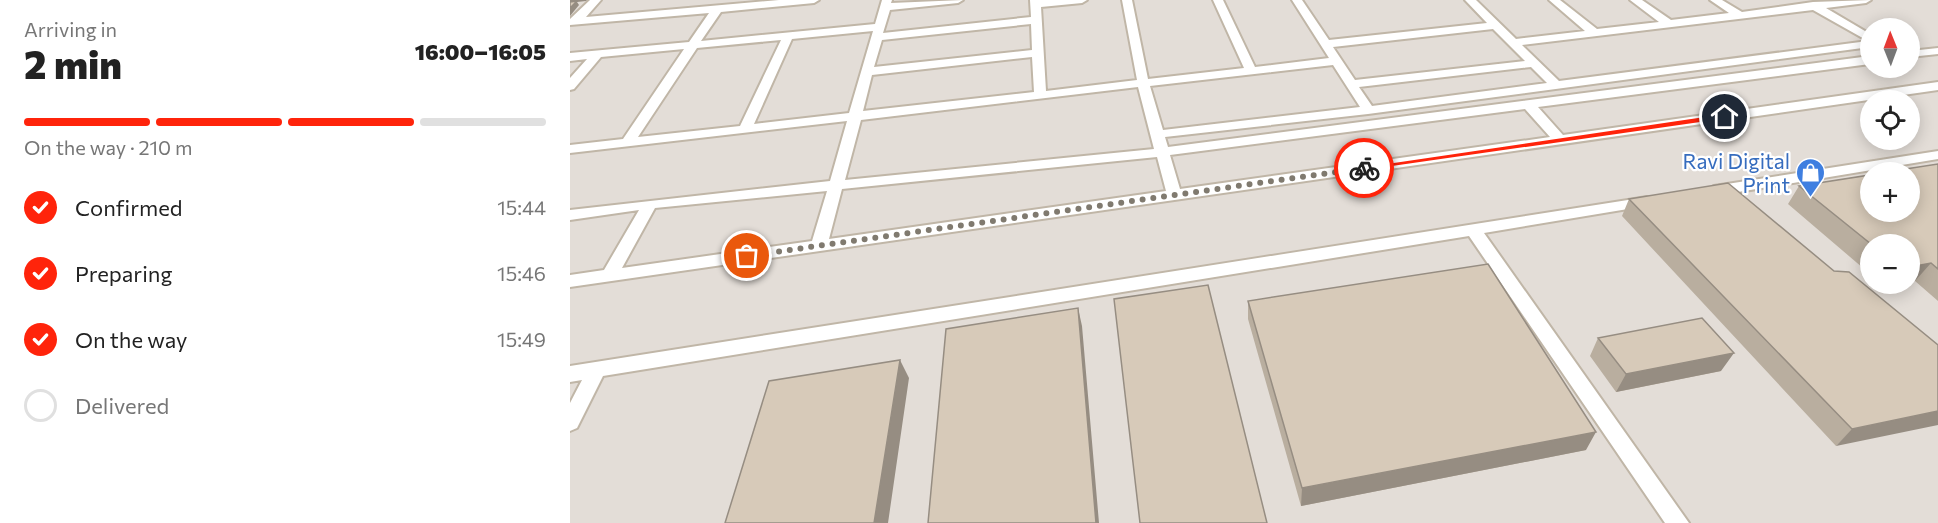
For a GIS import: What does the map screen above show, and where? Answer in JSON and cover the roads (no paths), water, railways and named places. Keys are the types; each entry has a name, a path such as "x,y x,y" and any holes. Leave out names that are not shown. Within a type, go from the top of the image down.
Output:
{"street":[{"path":"650,15 662,0"},
{"path":"573,22 723,6 814,0"},
{"path":"819,246 853,116 886,4 958,0"},
{"path":"1040,94 1036,2 1082,0"},
{"path":"1127,0 1143,82 1174,195"},
{"path":"1218,0 1251,71"},
{"path":"1297,0 1368,110"},
{"path":"1470,0 1557,86"},
{"path":"1554,0 1594,33"},
{"path":"1635,0 1669,24"},
{"path":"1715,0 1739,15"},
{"path":"1804,0 1860,32"},
{"path":"1513,43 1866,0"},
{"path":"573,22 595,1"},
{"path":"570,5 595,1"},
{"path":"628,142 692,46 723,6"},
{"path":"570,57 789,36 1036,20"},
{"path":"1325,44 1495,25"},
{"path":"745,128 789,36"},
{"path":"1159,134 1368,110 1860,45"},
{"path":"1920,53 1938,51"},
{"path":"866,72 1038,53"},
{"path":"570,86 597,55"},
{"path":"570,149 1336,61"},
{"path":"570,215 835,184 1163,152 1860,61"},
{"path":"1352,84 1534,63"},
{"path":"570,281 1938,87"},
{"path":"1529,105 1560,140"},
{"path":"1698,194 1938,155"},
{"path":"570,375 1663,199"},
{"path":"610,275 650,204"},
{"path":"1473,230 1678,523"},
{"path":"570,422 597,370"}],"place":[{"name":"Ravi Digital Print","path":"1811,198"}]}
